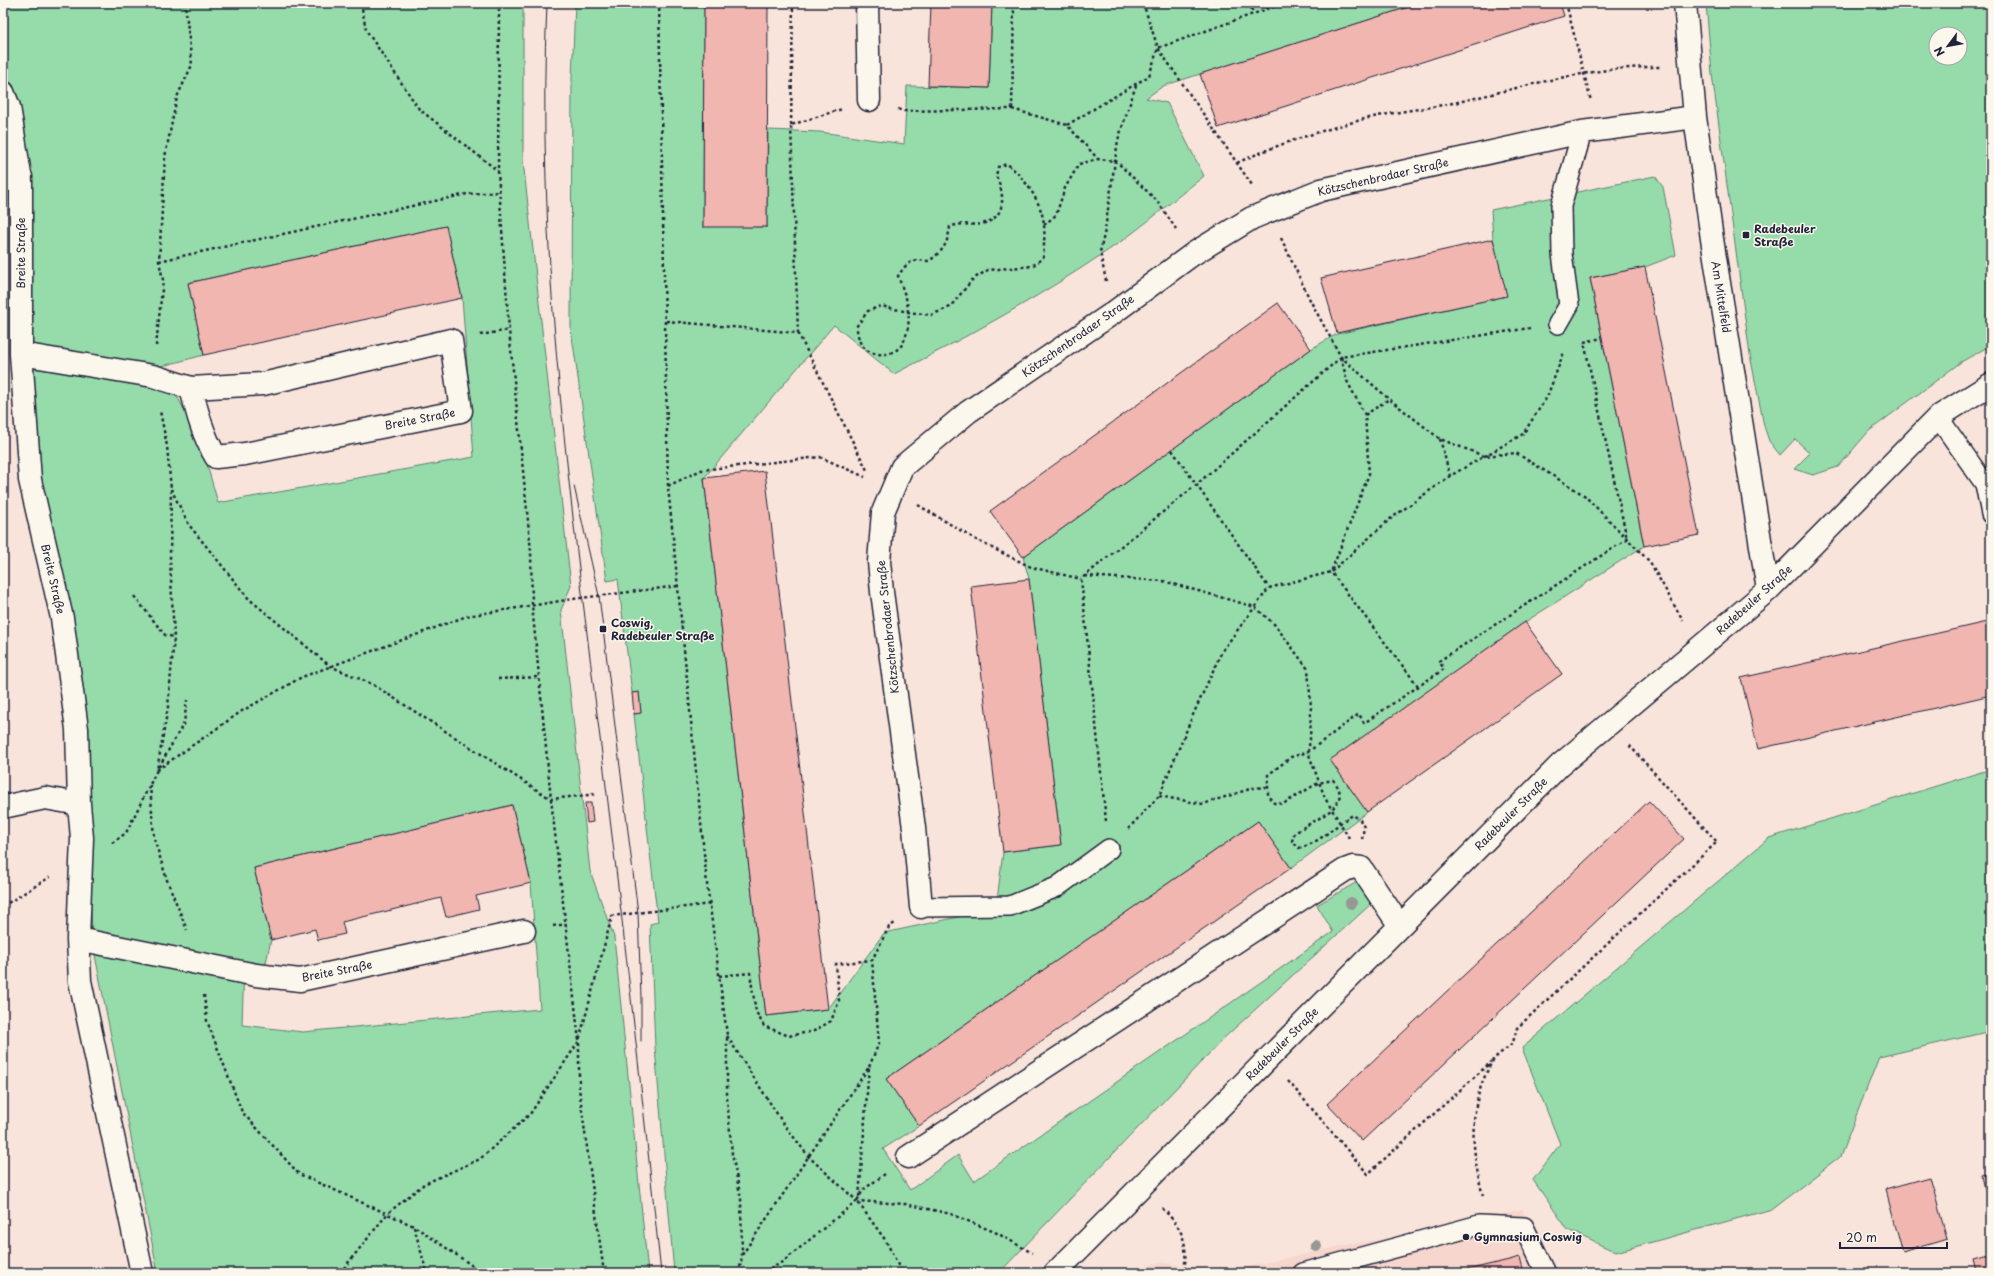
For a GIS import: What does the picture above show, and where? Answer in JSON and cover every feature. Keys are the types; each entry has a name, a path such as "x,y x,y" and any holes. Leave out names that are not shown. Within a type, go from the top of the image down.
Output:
{"street":[{"path":"867,3 869,100"},
{"name":"Am Mittelfeld","path":"1685,3 1695,117 1712,239 1768,590"},
{"name":"Breite Straße","path":"3,92 9,107 21,354 30,480 62,618 77,729 79,804 82,838 78,939 80,980 142,1273"},
{"name":"Kötzschenbrodaer Straße","path":"922,907 914,828 879,562 883,512 902,466 968,412 1112,313 1193,254 1252,218 1321,190 1590,131 1695,117"},
{"name":"Breite Straße","path":"21,354 154,376 191,388 263,384 451,340 460,411 246,454 216,457 209,446 197,413 191,388"},
{"name":"Radebeuler Straße","path":"1057,1271 1560,765 1768,590 1938,417 1991,384"},
{"path":"3,807 45,798 79,804"},
{"path":"908,1157 1345,870 1353,867 1361,868 1400,926"},
{"name":"Breite Straße","path":"78,939 256,975 300,980 524,931"}],"lane":[{"path":"1558,324 1569,305 1562,254 1561,206 1590,131"},
{"path":"1938,417 1984,484 1991,514"},
{"path":"922,907 1010,906 1057,887 1109,849"},
{"path":"1303,1273 1479,1225 1524,1227 1546,1273"}],"path":[{"path":"158,770 168,707 174,637 170,559 171,489 168,446 154,376 162,280 159,261 165,156 177,97 192,65 185,3"},
{"path":"361,3 366,30 420,109 498,171"},
{"path":"499,3 498,171 509,330 530,551 532,605 551,799 579,1041 579,1088 604,1273"},
{"path":"659,3 668,486 710,904 727,1035 727,1098 732,1154 741,1199 742,1256 739,1273"},
{"path":"793,3 791,125 798,333 868,473"},
{"path":"1012,109 1014,3"},
{"path":"1143,3 1158,48 1269,211 1310,302 1341,357 1347,381 1365,416 1369,474 1331,572"},
{"path":"1249,3 1253,13"},
{"path":"1158,48 1284,3"},
{"path":"1566,3 1585,73 1590,131"},
{"path":"1067,125 1149,76 1158,48"},
{"path":"1237,163 1260,152 1358,120 1456,102 1585,73 1638,67 1691,68"},
{"path":"1112,313 1100,252 1105,230 1118,140 1136,85"},
{"path":"791,125 869,100 904,111 1012,109 1067,125 1098,159"},
{"path":"1044,225 1056,215 1065,188 1079,164 1098,159 1116,161 1158,202 1193,254"},
{"path":"908,312 907,301 898,276 905,265 916,260 930,261 941,252 948,241 950,227 957,224 981,224 992,220 1000,210 1003,199 1002,188 996,176 998,167 1007,164 1017,171 1034,197 1042,214 1045,238 1043,258 1032,266 988,270 973,279 950,307 931,314 908,312 881,306 868,311 856,327 861,344 872,353 886,355 900,347 906,335 909,319 908,312"},
{"path":"159,261 467,194 499,192"},
{"path":"666,321 798,333"},
{"path":"1558,324 1567,330 1564,350 1547,397 1523,434 1450,476 1389,520 1331,572 1269,588 1222,651 1159,796 1109,849 1081,579 1196,486 1341,357 1558,324"},
{"path":"1564,350 1584,342 1602,338"},
{"path":"1584,342 1626,539"},
{"path":"1341,357 1389,399 1440,439 1484,456 1516,453 1584,495 1650,562 1699,649"},
{"path":"1365,416 1389,399"},
{"path":"1440,439 1450,476"},
{"path":"1172,450 1269,588"},
{"path":"171,489 189,525 249,599 330,666 372,684 551,799 597,794"},
{"path":"1359,842 1362,838 1364,827 1360,820 1353,815 1340,822 1310,845 1299,848 1292,840 1294,834 1332,810 1340,796 1340,788 1333,780 1318,783 1283,804 1274,803 1268,796 1268,775 1291,757 1308,752 1360,714 1364,723 1444,669 1439,661 1626,539"},
{"path":"1331,572 1418,686"},
{"path":"1084,576 1163,580 1255,607 1275,625 1308,669 1311,708 1308,752 1318,783 1332,810 1351,840"},
{"path":"158,770 242,711 302,677 467,616 532,605 678,586"},
{"path":"134,596 165,635 174,637"},
{"path":"498,679 539,677"},
{"path":"3,906 45,879 82,863 126,833 184,722 187,700"},
{"path":"1268,1058 1368,1174 1513,1042 1517,1028 1718,842 1609,724"},
{"path":"150,785 154,838 167,880 201,964 207,1021 242,1112 299,1174 414,1226 483,1273"},
{"path":"1159,796 1203,804 1253,788 1267,787"},
{"path":"340,1273 388,1213 424,1184 480,1159 530,1114 579,1041 612,916 710,904"},
{"path":"742,1256 869,1068 879,1043 872,960 888,927 922,907"},
{"path":"719,976 750,973 756,1012 764,1026 789,1036 814,1031 831,1021 840,1001 836,964 872,960"},
{"path":"727,1035 783,1123 809,1157 857,1200 886,1241 902,1273"},
{"path":"1492,1061 1479,1094 1472,1126 1475,1166 1486,1209 1502,1226"},
{"path":"859,1197 869,1068"},
{"path":"1141,1186 1176,1222 1183,1234 1186,1249 1184,1273"},
{"path":"765,1273 785,1260 857,1200 863,1190"},
{"path":"857,1200 905,1204 951,1214 997,1233 1057,1271"},
{"path":"414,1226 427,1273"}],"shaded area":[{"name":"Gymnasium Coswig","path":"1522,1209 1556,1273 1220,1273 1351,1244 1438,1230"},
{"path":"1160,1262 1219,1273 1126,1273"}],"green space":[{"path":"3,3 523,3 523,161 571,586 561,610 590,871 614,937 648,1273 158,1273 92,940 88,784 33,480 3,83","holes":["446,226 462,298 474,457 218,503 200,440 178,398 147,370 204,355 188,283","512,805 531,883 540,1009 303,1032 242,1025 244,964 265,967 271,940 254,868"]},
{"path":"575,3 704,3 703,226 767,227 768,130 820,132 904,144 907,86 989,88 992,3 1421,3 1163,86 1146,98 1167,103 1204,176 1134,232 1058,283 950,345 894,374 834,325 704,478 766,1016 828,1009 884,933 996,909 1003,852 1061,845 1029,579 1023,557 1311,349 1337,334 1506,296 1493,239 1491,210 1655,176 1663,187 1676,255 1645,267 1590,278 1644,546 1525,622 1331,760 1367,812 1291,868 1258,821 886,1079 919,1126 883,1149 910,1190 958,1155 974,1181 1333,932 1317,905 1357,882 1371,904 1225,1037 999,1273 674,1273 655,1047 650,924 658,922 634,714 641,713 639,692 632,693 618,579 607,581 571,329 572,79"},
{"path":"1706,3 1991,3 1991,345 1961,362 1869,431 1838,467 1813,475 1794,469 1810,453 1795,439 1780,455 1769,441 1764,426 1750,355 1712,74"},
{"path":"1991,769 1991,1031 1879,1057 1840,1157 1772,1209 1616,1252 1568,1230 1533,1180 1560,1144 1522,1048 1769,838"}],"building":[{"path":"704,3 768,3 767,227 703,227"},
{"path":"931,3 992,3 989,88 928,86"},
{"path":"1421,3 1560,3 1564,16 1218,128 1200,74"},
{"path":"446,226 462,298 204,355 188,283"},
{"path":"1493,239 1507,296 1337,333 1321,278"},
{"path":"1645,267 1699,535 1644,546 1590,278"},
{"path":"1278,303 1311,349 1023,557 990,511"},
{"path":"765,471 828,1009 766,1016 704,478"},
{"path":"1029,579 1061,845 1003,852 971,586"},
{"path":"1991,621 1991,695 1758,749 1741,678"},
{"path":"1525,622 1562,674 1367,812 1330,760"},
{"path":"639,692 641,713 634,714 632,693"},
{"path":"1649,801 1684,839 1362,1141 1327,1104"},
{"path":"585,803 591,803 593,822 587,823"},
{"path":"512,805 531,883 476,896 479,909 446,917 441,898 342,922 345,934 318,940 315,929 271,940 254,868"},
{"path":"1258,821 1291,868 919,1126 886,1079"},
{"path":"1991,1174 1991,1212 1983,1176"},
{"path":"1930,1177 1947,1239 1903,1252 1886,1189"},
{"path":"1991,1256 1991,1273 1976,1273 1973,1261"},
{"path":"1520,1257 1524,1273 1454,1273 1509,1260"}],"tram line":[{"path":"547,3 545,91 546,179 556,355 575,531 622,919 661,1273"},
{"path":"574,486 599,596 638,913 641,1041"}],"place":[{"name":"Radebeuler Straße","path":"1746,235"},
{"name":"Coswig, Radebeuler Straße","path":"603,629"},
{"name":"Gymnasium Coswig","path":"1466,1237"}]}
